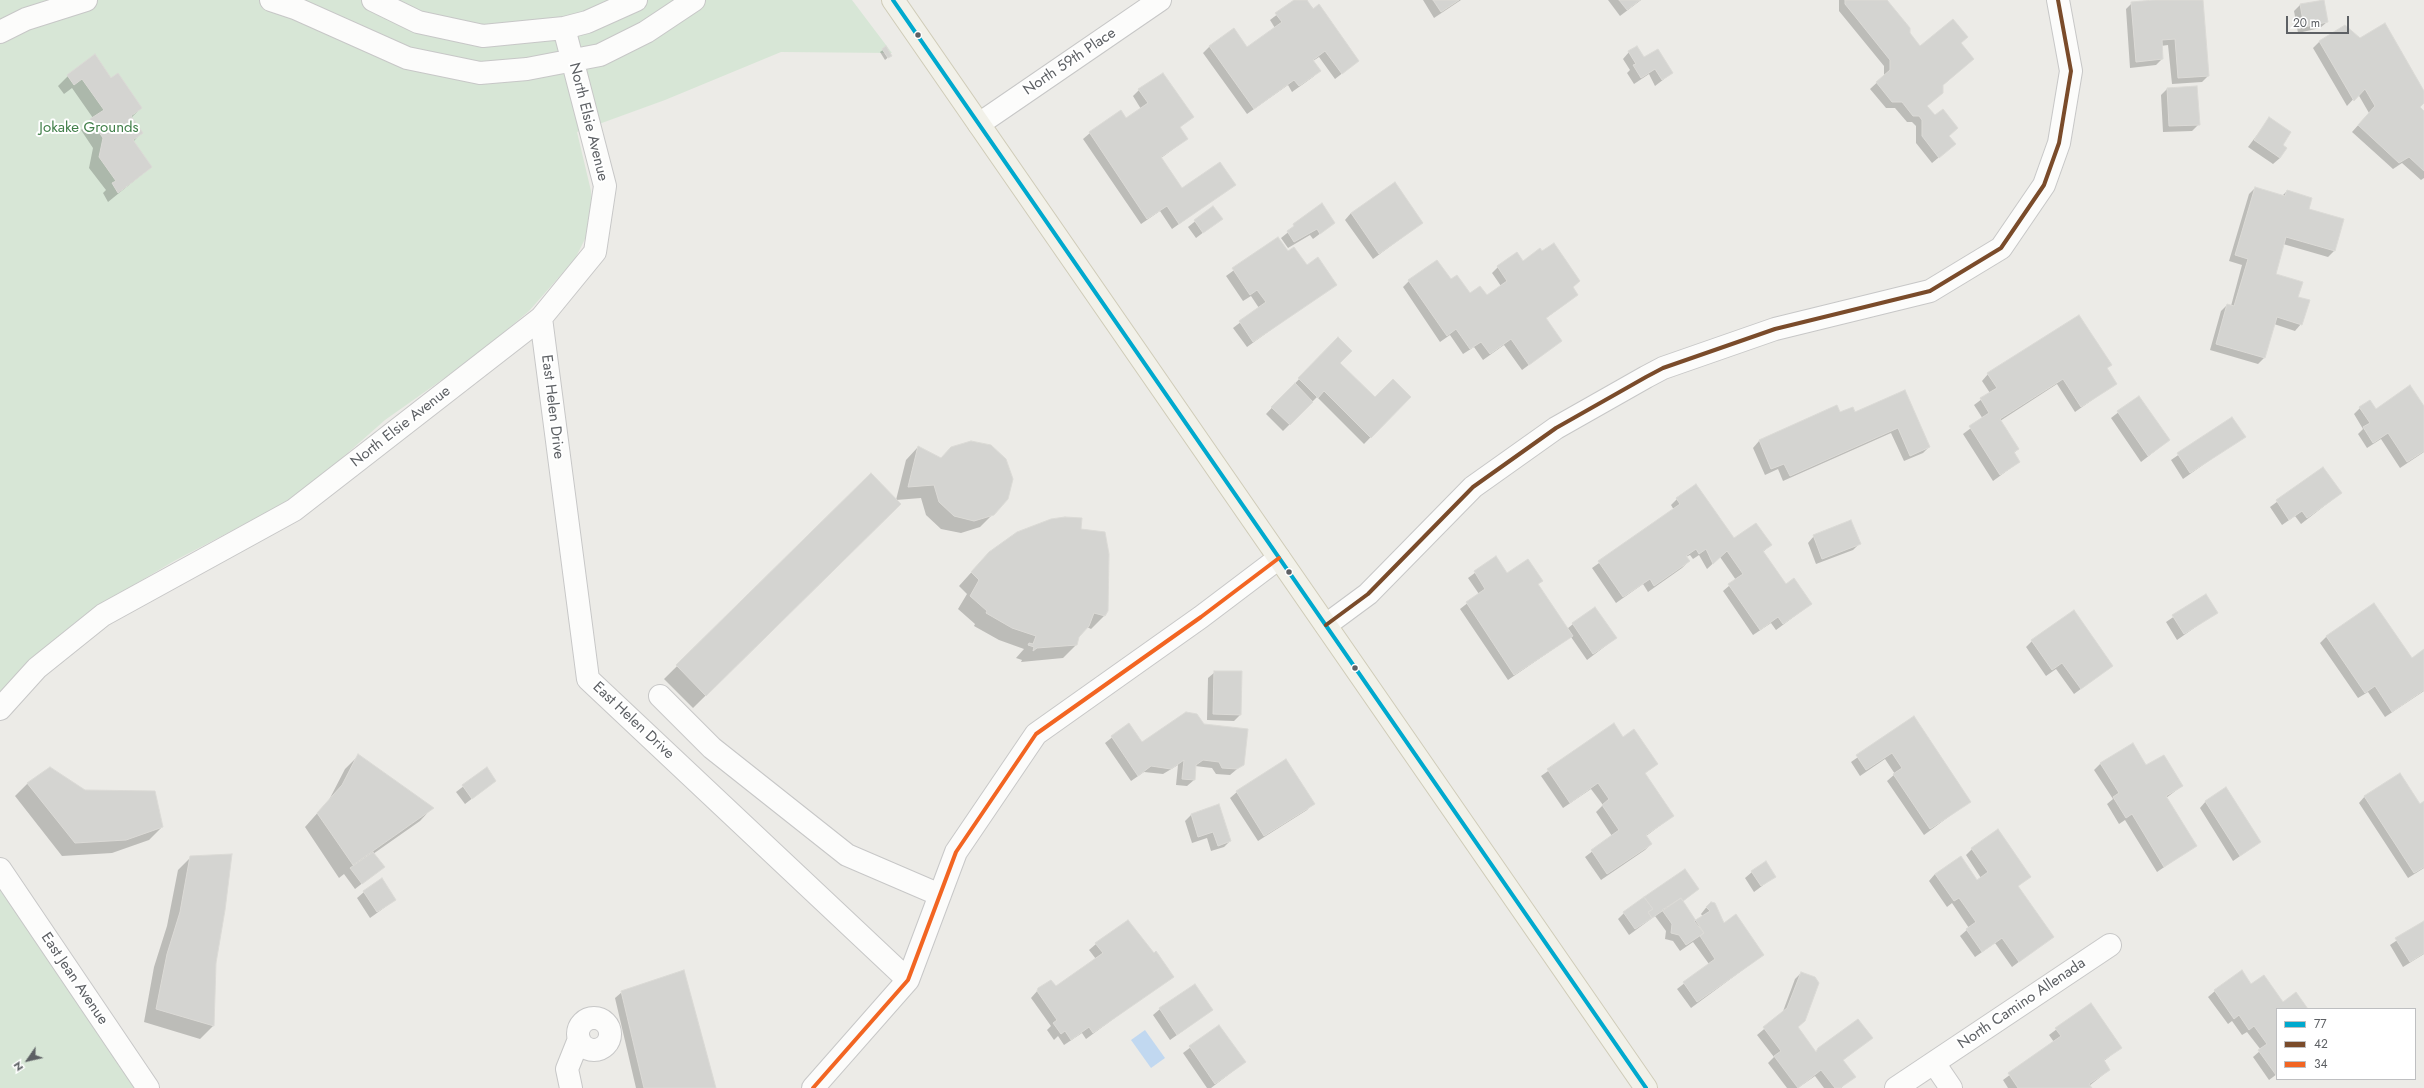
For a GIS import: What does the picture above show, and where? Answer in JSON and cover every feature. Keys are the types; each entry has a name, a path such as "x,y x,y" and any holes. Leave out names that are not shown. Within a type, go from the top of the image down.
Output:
{"main road":[{"path":"894,0 1646,1088"}],"street":[{"path":"0,32 26,19 86,0"},
{"path":"271,0 296,4 407,58 480,73 527,69 600,55 646,32 694,0"},
{"path":"373,0 418,22 483,36 564,28 587,22 636,0"},
{"name":"North 59th Place","path":"979,124 1160,0"},
{"path":"1326,625 1368,594 1473,487 1556,428 1639,381 1663,368 1775,328 1930,291 2001,248 2044,185 2059,143 2071,71 2058,0"},
{"name":"North Elsie Avenue","path":"0,709 37,668 104,615 294,510 541,318 594,252 605,186 564,28"},
{"name":"East Helen Drive","path":"541,318 588,679 908,980"},
{"path":"813,1088 908,980 956,852 1036,734 1201,617 1279,558"},
{"path":"660,696 712,748 847,855 940,895"},
{"name":"East Jean Avenue","path":"0,869 148,1088"},
{"name":"North Camino Allenada","path":"1896,1088 2110,945"},
{"path":"571,1088 567,1068 579,1039"},
{"path":"1934,1063 1951,1088"}],"green space":[{"name":"Jokake Grounds","path":"0,0 852,0 892,53 781,52 665,100 577,132 591,191 592,213 587,235 575,259 529,311 477,355 385,420 308,488 281,505 174,561 97,607 0,694"},
{"path":"0,890 89,1016 136,1088 0,1088"}],"water":[{"path":"1145,1030 1165,1058 1151,1068 1131,1040"}],"building":[{"path":"1294,0 1307,0 1313,9 1319,4 1359,61 1342,74 1325,51 1313,60 1321,71 1299,86 1294,80 1254,109 1209,46 1234,28 1247,47 1282,22 1275,13"},
{"path":"1433,0 1459,0 1441,12"},
{"path":"1619,0 1640,0 1627,10"},
{"path":"1845,0 1887,0 1910,28 1910,33 1920,46 1953,19 1968,37 1961,43 1974,59 1943,85 1943,93 1927,106 1935,115 1943,109 1958,128 1949,136 1956,144 1939,158 1922,136 1922,120 1919,116 1913,116 1902,102 1892,102 1876,82 1890,70 1890,60 1845,4"},
{"path":"2154,0 2203,0 2209,76 2178,78 2175,39 2162,40 2163,59 2136,62 2131,2"},
{"path":"2324,0 2328,22 2304,27 2300,4"},
{"path":"2385,23 2424,91 2424,103 2420,107 2424,111 2424,171 2409,157 2399,163 2358,125 2375,106 2365,89 2354,101 2319,41 2345,25 2360,38"},
{"path":"886,46 892,56 888,58 882,49"},
{"path":"1637,46 1644,57 1658,49 1673,73 1662,80 1655,69 1641,78 1633,65 1636,64 1628,51"},
{"path":"95,54 111,78 118,73 142,108 131,116 143,133 133,140 152,167 118,193 112,183 116,181 99,157 103,138 90,119 104,110 82,79 74,85 67,75"},
{"path":"1163,73 1194,117 1180,127 1188,139 1161,157 1182,188 1220,162 1236,185 1179,224 1167,206 1147,219 1089,132 1121,110 1126,118 1148,103 1138,89"},
{"path":"2197,86 2200,125 2169,126 2167,88"},
{"path":"2269,117 2291,132 2283,145 2287,148 2280,158 2254,140"},
{"path":"1395,182 1423,223 1379,254 1351,213"},
{"path":"2255,187 2285,196 2287,190 2312,198 2309,209 2344,219 2335,251 2286,237 2276,274 2303,282 2298,297 2310,300 2302,325 2277,317 2265,358 2216,344 2227,304 2234,306 2248,259 2235,255"},
{"path":"1322,203 1335,223 1320,234 1317,229 1294,242 1287,231 1294,226 1293,224"},
{"path":"1213,206 1223,219 1203,233 1194,220"},
{"path":"1278,237 1288,251 1294,247 1307,265 1318,257 1337,285 1253,342 1239,321 1266,302 1257,290 1250,295 1232,268"},
{"path":"1554,243 1580,281 1573,287 1578,295 1546,318 1562,341 1529,365 1511,339 1490,354 1481,342 1470,349 1456,329 1447,336 1408,280 1437,260 1451,279 1457,275 1470,293 1480,286 1487,295 1507,281 1497,266 1517,252 1523,261 1540,248 1542,251"},
{"path":"2079,315 2112,365 2107,368 2117,384 2081,407 2063,379 2000,419 2019,449 2014,452 2020,462 2000,475 1969,426 1989,413 1980,398 1997,388 1987,373"},
{"path":"1338,337 1352,351 1340,363 1375,397 1393,379 1411,397 1371,438 1324,391 1318,398 1298,378"},
{"path":"1295,383 1313,402 1290,425 1271,407"},
{"path":"2410,385 2424,406 2424,451 2407,462 2388,433 2373,443 2363,427 2370,423 2359,407 2370,400 2376,409"},
{"path":"1905,390 1930,447 1910,456 1898,428 1790,476 1784,464 1771,469 1759,440 1837,405 1840,412 1853,407 1855,412"},
{"path":"2139,396 2170,440 2148,456 2117,411"},
{"path":"2232,417 2246,437 2190,473 2177,453"},
{"path":"971,441 991,445 1006,459 1013,479 1008,499 994,515 974,521 954,516 939,502 934,485 908,487 918,446 941,458 951,447"},
{"path":"2323,467 2342,493 2307,518 2302,511 2289,520 2276,500"},
{"path":"871,473 901,504 706,696 676,665"},
{"path":"1696,484 1734,538 1756,523 1772,545 1763,551 1786,584 1794,578 1812,604 1783,624 1778,617 1760,630 1728,584 1743,574 1727,551 1713,564 1706,549 1699,554 1696,549 1686,556 1690,561 1654,586 1650,579 1623,597 1598,561 1680,504 1676,498"},
{"path":"1065,517 1082,518 1081,529 1105,532 1109,554 1108,611 1105,616 1094,613 1089,626 1079,637 1077,645 1037,648 1033,651 1034,647 1028,645 1029,643 1033,644 1036,636 1012,628 986,613 987,611 970,596 979,580 971,572 989,552 1017,532 1051,519"},
{"path":"1851,520 1861,544 1822,559 1813,535"},
{"path":"1496,556 1507,573 1528,559 1543,581 1538,584 1573,636 1514,675 1466,602 1485,589 1474,571"},
{"path":"2206,594 2218,613 2184,634 2172,615"},
{"path":"2374,603 2412,658 2424,649 2424,690 2392,712 2375,686 2365,693 2326,636"},
{"path":"1595,607 1617,638 1593,654 1572,623"},
{"path":"2074,610 2113,666 2081,689 2062,663 2052,670 2031,640"},
{"path":"1214,671 1242,671 1241,715 1213,714"},
{"path":"1186,712 1197,714 1204,724 1248,729 1244,765 1237,769 1222,768 1219,762 1203,760 1196,765 1195,780 1182,779 1184,760 1171,769 1151,766 1138,776 1111,736 1129,723 1142,742"},
{"path":"1914,716 1971,802 1930,829 1893,774 1902,768 1892,753 1866,770 1856,755"},
{"path":"1614,723 1623,737 1634,729 1658,764 1645,773 1674,816 1646,835 1652,844 1607,874 1591,850 1619,830 1602,805 1609,799 1598,783 1570,803 1547,769"},
{"path":"2133,743 2146,765 2164,755 2183,786 2166,796 2197,846 2164,867 2132,814 2126,818 2113,797 2119,793 2100,763"},
{"path":"358,754 434,808 353,865 317,813 342,785"},
{"path":"1286,759 1315,804 1264,836 1236,791"},
{"path":"50,767 85,790 155,791 163,827 126,840 75,843 27,783"},
{"path":"487,767 496,781 472,799 462,785"},
{"path":"2400,773 2420,804 2424,801 2424,867 2414,873 2364,796"},
{"path":"2226,787 2261,842 2240,856 2205,801"},
{"path":"1219,804 1231,841 1218,846 1213,832 1198,837 1191,814"},
{"path":"1998,829 2031,877 2018,886 2054,937 2019,962 2002,938 1982,952 1966,929 1976,922 1959,898 1954,901 1935,874 1961,856 1977,880 1988,872 1971,848"},
{"path":"373,852 385,867 362,884 350,868"},
{"path":"232,854 225,910 216,963 214,1026 156,1009 167,954 180,912 190,856"},
{"path":"1766,861 1776,877 1761,886 1751,871"},
{"path":"1685,869 1699,889 1683,901 1681,898 1652,918 1648,912 1653,909 1644,897"},
{"path":"382,878 396,900 377,912 363,891"},
{"path":"1644,897 1653,909 1648,912 1652,918 1635,929 1623,912"},
{"path":"1681,898 1704,933 1686,945 1679,935 1671,933 1672,924 1662,910"},
{"path":"1711,902 1715,903 1724,923 1736,914 1764,955 1697,1002 1683,982 1715,959 1700,936 1704,933 1694,921 1710,911 1706,907"},
{"path":"1128,920 1154,953 1156,951 1174,977 1093,1033 1089,1027 1071,1040 1065,1031 1061,1034 1053,1023 1057,1020 1037,991 1038,988 1051,980 1056,986 1103,953 1095,943"},
{"path":"2424,921 2424,953 2410,962 2395,938"},
{"path":"684,970 716,1088 644,1088 621,991"},
{"path":"2242,970 2251,984 2264,975 2283,1002 2296,992 2307,1008 2276,1008 2276,1075 2258,1050 2267,1044 2254,1026 2249,1030 2239,1015 2234,1019 2214,990"},
{"path":"1801,972 1815,977 1819,983 1805,1021 1798,1027 1816,1052 1818,1048 1858,1019 1873,1038 1843,1060 1856,1077 1840,1088 1835,1088 1821,1070 1798,1088 1774,1056 1781,1051 1763,1027 1787,1008"},
{"path":"1195,984 1213,1010 1177,1035 1159,1008"},
{"path":"2091,1003 2122,1048 2104,1060 2110,1070 2089,1084 2092,1088 2018,1088 2008,1073 2061,1036 2055,1028"},
{"path":"1219,1025 1246,1062 1215,1084 1189,1046"}],"transit line":[{"name":"77","path":"893,0 1646,1088"},
{"name":"42","path":"1326,625 1368,594 1473,487 1556,428 1646,377 1663,368 1775,329 1930,291 2001,248 2044,185 2059,143 2071,71 2058,0"},
{"name":"34","path":"813,1088 908,980 956,852 1036,734 1201,617 1279,558"}]}
